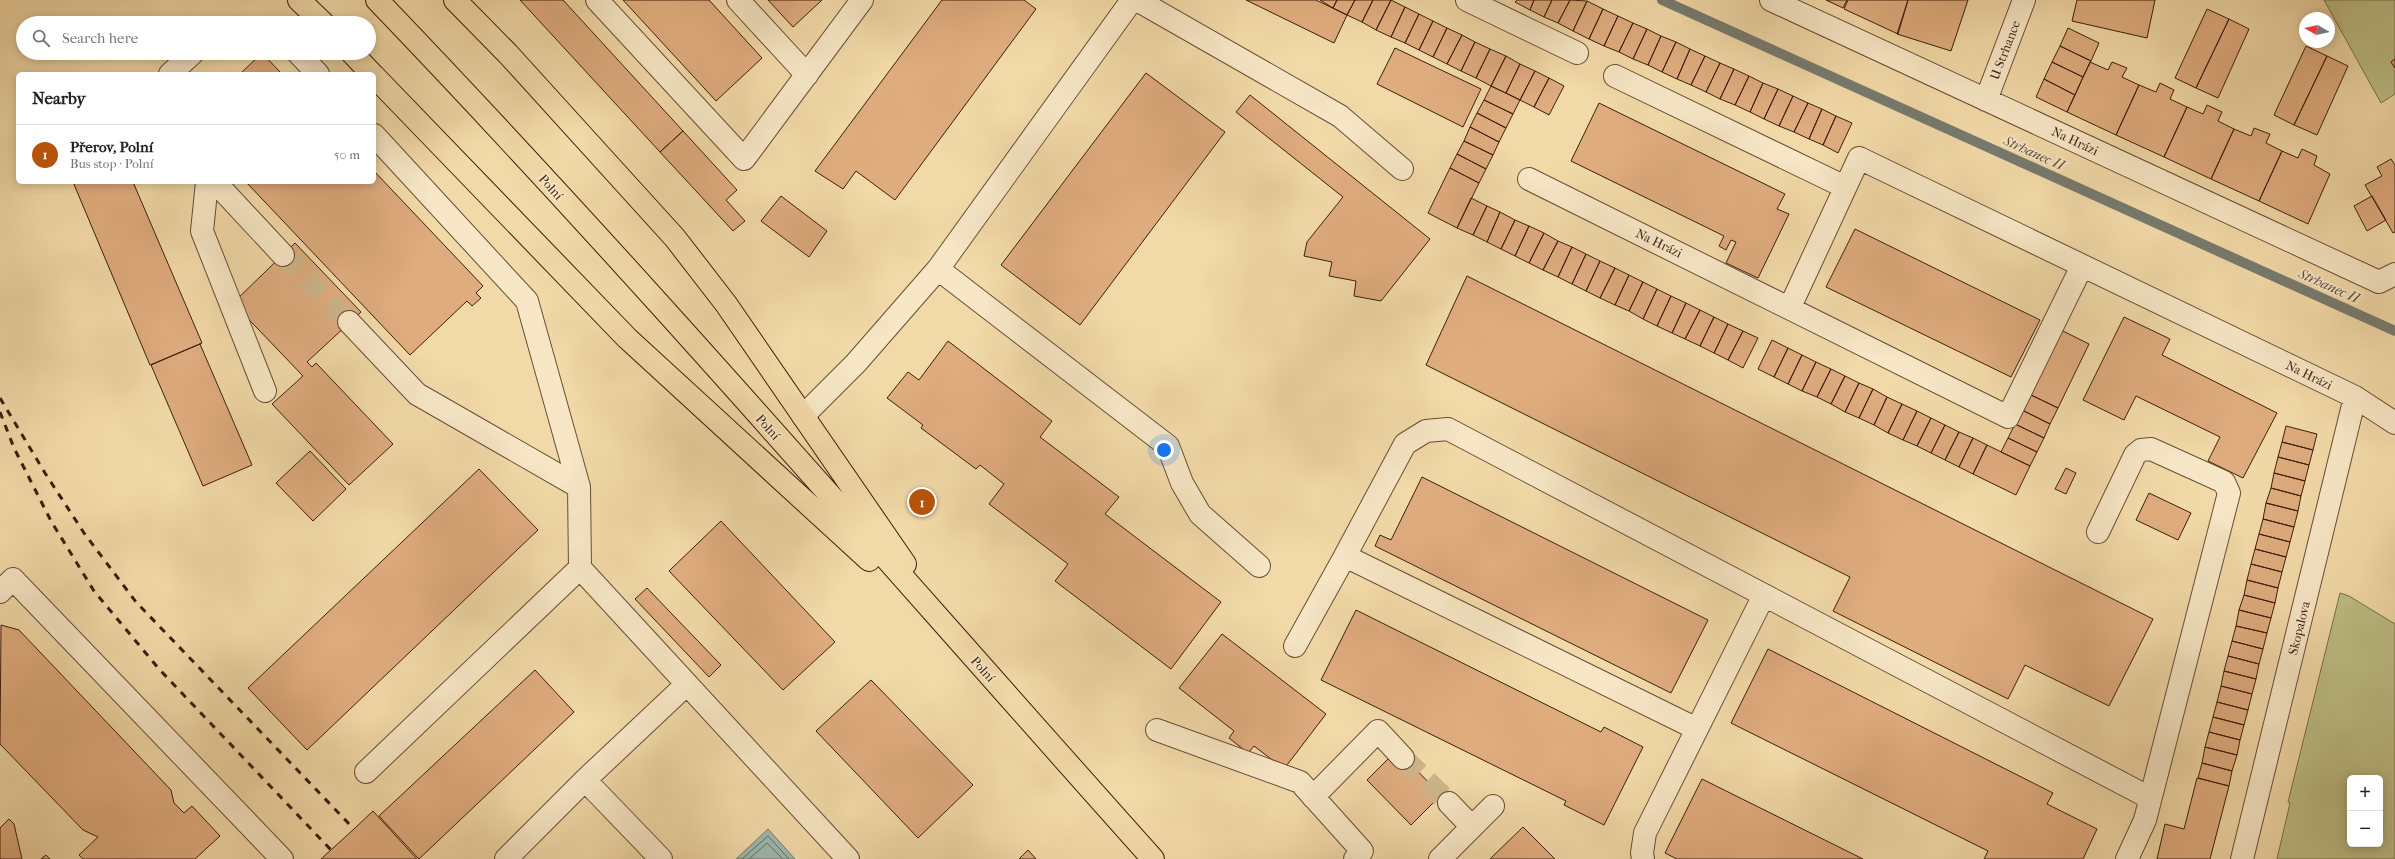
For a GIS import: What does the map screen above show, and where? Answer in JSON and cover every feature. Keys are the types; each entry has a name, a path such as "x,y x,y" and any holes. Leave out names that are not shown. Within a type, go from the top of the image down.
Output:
{"main road":[{"path":"299,0 316,16"},
{"name":"Polní","path":"377,0 451,78 670,318 1153,859"},
{"path":"455,0 508,54 675,238 726,304 959,642"},
{"path":"359,60 370,72"},
{"path":"376,78 627,338 959,642"}],"street":[{"path":"597,0 744,159 862,0"},
{"path":"738,0 807,75"},
{"path":"802,416 856,363 938,269 1132,0"},
{"path":"1137,0 1340,116 1402,169"},
{"path":"1467,0 1577,53"},
{"name":"Na Hrázi","path":"1771,0 1986,100 2387,278"},
{"name":"U Strhance","path":"1986,100 2024,0"},
{"path":"172,72 185,60"},
{"path":"305,60 316,72"},
{"path":"1615,76 1845,187"},
{"path":"376,137 527,301 579,487 580,568 848,859"},
{"name":"Na Hrázi","path":"1790,306 1859,158 2355,397 2395,423"},
{"name":"Na Hrázi","path":"1529,179 1790,306 2008,417 2082,266"},
{"path":"207,184 202,231 265,391"},
{"path":"217,184 283,255"},
{"path":"938,269 1168,446 1182,483 1200,514 1259,566"},
{"path":"349,322 417,394 579,487"},
{"name":"Skopalova","path":"2242,859 2355,397"},
{"path":"1295,646 1405,444 1426,431 1448,429 2150,798"},
{"path":"2098,532 2135,455 2141,450 2151,449 2224,482 2228,486 2229,493 2145,820 2127,859"},
{"path":"1345,556 1697,729"},
{"path":"366,772 580,568"},
{"path":"0,592 13,579 282,859"},
{"path":"1643,859 1642,853 1646,833 1764,595"},
{"path":"506,859 585,780 687,684"},
{"path":"1157,730 1300,782 1362,856"},
{"path":"1313,797 1378,732 1403,758"},
{"path":"585,780 662,859"},
{"path":"1449,803 1471,826"},
{"path":"1440,859 1471,826 1493,806"}],"green space":[{"path":"2324,0 2395,0 2395,59 2391,62 2395,68 2395,94 2381,103 2335,20 2335,12 2331,12"},
{"path":"2340,593 2349,596 2395,624 2395,859 2277,859 2290,803 2288,802"}],"water":[{"path":"768,829 795,859 736,859"}],"building":[{"path":"520,0 563,0 683,131 660,152"},
{"path":"623,0 709,0 762,58 716,101"},
{"path":"768,0 822,0 793,27"},
{"path":"942,0 1024,0 1036,9 895,200 856,171 843,189 815,171"},
{"path":"1246,0 1316,0 1347,15 1334,43"},
{"path":"1320,0 1337,0 1333,8"},
{"path":"1337,0 1355,0 1347,15 1333,8"},
{"path":"1355,0 1373,0 1362,22 1347,15"},
{"path":"1373,0 1391,0 1376,30 1362,22"},
{"path":"1391,0 1405,7 1391,37 1376,30"},
{"path":"1517,0 1534,0 1530,10 1515,2"},
{"path":"1534,0 1552,0 1544,17 1530,10"},
{"path":"1552,0 1570,0 1558,23 1544,17"},
{"path":"1570,0 1587,1 1573,31 1558,23"},
{"path":"1826,0 1847,0 1843,8"},
{"path":"1848,0 1908,0 1898,34 1844,9"},
{"path":"1908,0 1968,0 1951,51 1897,34"},
{"path":"2077,0 2155,0 2147,38 2072,21"},
{"path":"1587,1 1603,9 1589,39 1573,31"},
{"path":"1405,7 1419,14 1405,43 1391,37"},
{"path":"1603,9 1618,16 1604,46 1589,39"},
{"path":"2207,9 2229,19 2196,88 2175,78"},
{"path":"1419,14 1433,21 1419,50 1405,43"},
{"path":"1618,16 1633,23 1619,52 1604,46"},
{"path":"2229,19 2249,29 2218,98 2196,88"},
{"path":"1433,21 1447,28 1433,57 1419,50"},
{"path":"1633,23 1647,29 1633,59 1619,52"},
{"path":"1447,28 1462,35 1447,64 1433,57"},
{"path":"2068,28 2099,43 2091,61 2060,46"},
{"path":"1647,29 1661,36 1648,65 1633,59"},
{"path":"1462,35 1475,42 1461,71 1447,64"},
{"path":"1661,36 1676,42 1662,72 1648,65"},
{"path":"1475,42 1490,49 1476,78 1461,71"},
{"path":"1676,42 1690,49 1677,79 1662,72"},
{"path":"2060,46 2091,61 2083,77 2052,62"},
{"path":"1395,48 1481,89 1463,127 1377,84"},
{"path":"2305,48 2310,48 2327,56 2294,125 2274,115"},
{"path":"1490,49 1506,56 1491,86 1476,78"},
{"path":"1690,49 1705,56 1691,85 1677,79"},
{"path":"1506,56 1520,64 1506,93 1491,86"},
{"path":"1705,56 1720,63 1706,92 1691,85"},
{"path":"2327,56 2348,66 2317,135 2294,125"},
{"path":"2395,59 2395,68 2391,62"},
{"path":"255,60 269,60 280,72 242,72"},
{"path":"2052,62 2083,77 2075,95 2044,79"},
{"path":"2090,62 2108,70 2112,62 2127,68 2122,77 2139,85 2116,135 2067,112"},
{"path":"1720,63 1734,69 1720,99 1706,92"},
{"path":"1520,64 1535,71 1520,100 1506,93"},
{"path":"1734,69 1749,76 1735,105 1720,99"},
{"path":"1535,71 1549,78 1534,107 1520,100"},
{"path":"1146,73 1225,132 1080,325 1001,265"},
{"path":"1749,76 1763,83 1750,112 1735,105"},
{"path":"1549,78 1564,86 1549,115 1534,107"},
{"path":"2044,79 2075,95 2067,112 2036,97"},
{"path":"1763,83 1778,89 1764,119 1750,112"},
{"path":"2160,83 2174,90 2170,99 2187,107 2164,157 2116,135 2139,85 2156,92"},
{"path":"1491,86 1520,100 1513,114 1484,100"},
{"path":"1778,89 1793,96 1779,126 1764,119"},
{"path":"1250,95 1430,239 1381,301 1354,296 1356,281 1329,276 1332,262 1304,256 1307,242 1343,197 1236,112"},
{"path":"1793,96 1808,103 1794,132 1779,126"},
{"path":"1484,100 1513,114 1506,128 1477,113"},
{"path":"1599,103 1785,194 1777,209 1789,214 1758,278 1726,263 1736,242 1731,240 1726,250 1719,246 1724,236 1571,161"},
{"path":"1808,103 1822,109 1809,139 1794,132"},
{"path":"2207,105 2222,112 2218,121 2234,129 2211,179 2164,157 2187,107 2203,114"},
{"path":"1822,109 1836,116 1823,145 1809,139"},
{"path":"1477,113 1506,128 1499,142 1470,127"},
{"path":"1836,116 1852,123 1838,153 1823,145"},
{"path":"1470,127 1499,142 1493,155 1464,141"},
{"path":"2254,128 2270,134 2266,143 2282,151 2259,201 2211,179 2234,129 2251,136"},
{"path":"683,131 737,190 726,200 745,221 733,231 660,152"},
{"path":"1464,141 1493,155 1486,169 1457,154"},
{"path":"2302,149 2317,156 2314,165 2330,174 2308,224 2259,201 2282,151 2298,158"},
{"path":"1457,154 1486,169 1479,183 1450,168"},
{"path":"2391,159 2395,165 2395,232 2393,233 2365,185 2382,176 2377,167"},
{"path":"1450,168 1479,183 1457,228 1428,213"},
{"path":"376,173 483,286 476,293 481,298 472,306 467,301 410,355 248,184 376,184"},
{"path":"74,184 134,184 202,343 150,365"},
{"path":"781,196 827,231 809,257 761,221"},
{"path":"2372,196 2386,220 2367,231 2354,206"},
{"path":"1471,198 1487,206 1473,235 1457,228"},
{"path":"1487,206 1500,212 1487,242 1473,235"},
{"path":"1500,212 1515,220 1501,249 1487,242"},
{"path":"1515,220 1529,226 1515,256 1501,249"},
{"path":"1529,226 1544,233 1529,263 1515,256"},
{"path":"1855,229 2040,320 2011,377 1826,287"},
{"path":"1544,233 1558,241 1543,270 1529,263"},
{"path":"1558,241 1572,247 1558,277 1543,270"},
{"path":"295,243 361,312 307,362 312,367 316,363 393,444 349,485 272,404 303,376 233,303"},
{"path":"1572,247 1586,254 1572,284 1558,277"},
{"path":"1586,254 1600,261 1586,291 1572,284"},
{"path":"1600,261 1615,268 1600,298 1586,291"},
{"path":"1615,268 1629,275 1615,305 1600,298"},
{"path":"1629,275 1643,282 1629,311 1615,305"},
{"path":"1467,276 2153,619 2109,706 2025,665 2008,699 1833,611 1850,577 1426,365"},
{"path":"1643,282 1657,289 1643,319 1629,311"},
{"path":"1657,289 1671,296 1657,326 1643,319"},
{"path":"1671,296 1686,303 1672,333 1657,326"},
{"path":"1686,303 1700,310 1685,339 1672,333"},
{"path":"1700,310 1714,317 1700,346 1685,339"},
{"path":"1714,317 1728,324 1714,353 1700,346"},
{"path":"2124,317 2170,339 2162,355 2277,413 2243,478 2208,461 2220,437 2136,396 2124,420 2083,400"},
{"path":"1728,324 1743,331 1728,360 1714,353"},
{"path":"2061,330 2089,344 2058,408 2029,394"},
{"path":"1743,331 1758,338 1743,368 1728,360"},
{"path":"1772,340 1788,348 1774,377 1758,369"},
{"path":"948,341 1052,421 1040,437 1119,497 1105,514 1221,602 1171,669 1055,581 1068,564 989,504 1004,484 980,465 976,469 921,428 923,425 887,398 908,372 919,380"},
{"path":"200,344 252,465 203,486 151,365"},
{"path":"1788,348 1802,355 1788,384 1774,377"},
{"path":"1802,355 1816,362 1802,391 1788,384"},
{"path":"1816,362 1831,369 1817,397 1802,391"},
{"path":"1831,369 1845,376 1831,404 1817,397"},
{"path":"1845,376 1859,383 1845,412 1831,404"},
{"path":"1859,383 1873,389 1859,418 1845,412"},
{"path":"1873,389 1887,397 1874,425 1859,418"},
{"path":"2029,394 2058,408 2050,424 2022,410"},
{"path":"1887,397 1902,404 1888,433 1874,425"},
{"path":"1902,404 1917,411 1903,440 1888,433"},
{"path":"2022,410 2050,424 2044,438 2015,424"},
{"path":"1917,411 1931,418 1917,446 1903,440"},
{"path":"1931,418 1945,425 1931,453 1917,446"},
{"path":"2015,424 2044,438 2037,452 2008,438"},
{"path":"1945,425 1959,432 1945,460 1931,453"},
{"path":"2286,426 2317,434 2313,450 2282,442"},
{"path":"1959,432 1973,438 1959,467 1945,460"},
{"path":"1973,438 1987,445 1973,474 1959,467"},
{"path":"2008,438 2037,452 2030,466 2001,452"},
{"path":"2282,442 2313,450 2309,465 2278,457"},
{"path":"1987,445 2030,466 2016,495 1973,474"},
{"path":"310,451 346,489 313,521 276,483"},
{"path":"2278,457 2309,465 2305,481 2274,473"},
{"path":"2066,468 2076,473 2066,494 2055,489"},
{"path":"479,469 538,530 307,750 248,688"},
{"path":"2274,473 2305,481 2301,496 2271,488"},
{"path":"1422,477 1708,620 1671,693 1375,546 1380,535 1391,540"},
{"path":"2271,488 2301,496 2298,511 2266,503"},
{"path":"2149,493 2191,513 2178,540 2136,520"},
{"path":"2266,503 2298,511 2294,527 2263,519"},
{"path":"2263,519 2294,527 2290,542 2259,534"},
{"path":"721,521 835,642 783,690 669,571"},
{"path":"2259,534 2290,542 2286,557 2255,549"},
{"path":"2255,549 2286,557 2282,572 2251,564"},
{"path":"2251,564 2282,572 2278,588 2247,580"},
{"path":"2247,580 2278,588 2275,603 2244,595"},
{"path":"647,588 721,665 709,677 635,599"},
{"path":"2244,595 2275,603 2271,618 2239,610"},
{"path":"1356,610 1601,732 1604,727 1643,747 1604,825 1564,805 1566,801 1321,680"},
{"path":"2239,610 2271,618 2267,633 2236,626"},
{"path":"1,625 19,630 171,790 174,803 184,813 192,806 220,836 195,859 83,859 79,855 98,837 83,830 0,744"},
{"path":"2236,626 2267,633 2263,649 2232,641"},
{"path":"1222,634 1326,714 1284,769 1254,746 1248,753 1229,738 1234,731 1179,688"},
{"path":"2232,641 2263,649 2259,664 2228,656"},
{"path":"1768,649 2053,793 2047,804 2097,829 2083,859 1984,859 1988,851 1731,723"},
{"path":"2228,656 2259,664 2256,679 2224,671"},
{"path":"535,670 574,712 419,859 379,816"},
{"path":"2224,671 2256,679 2252,694 2221,686"},
{"path":"871,680 973,785 918,838 816,731"},
{"path":"2221,686 2252,694 2248,710 2217,702"},
{"path":"2217,702 2248,710 2244,725 2213,717"},
{"path":"2213,717 2244,725 2240,740 2209,732"},
{"path":"2209,732 2240,740 2237,755 2205,747"},
{"path":"2205,747 2237,755 2232,771 2202,763"},
{"path":"1397,750 1441,795 1411,825 1367,780"},
{"path":"2202,763 2232,771 2229,786 2198,778"},
{"path":"2197,778 2229,786 2210,859 2157,859 2165,824 2184,829"},
{"path":"1702,779 1863,859 1677,859 1665,853"},
{"path":"373,811 417,859 321,859 354,829"},
{"path":"9,819 14,824 22,859 0,859 0,828"},
{"path":"1523,827 1555,859 1490,859"},
{"path":"1028,850 1036,859 1019,859"},
{"path":"46,855 50,859 41,859"}],"waterway":[{"name":"Strhanec II","path":"1662,0 2395,331"}],"tunnel":[{"path":"283,255 349,322"},
{"path":"1403,758 1449,803"}],"railway":[{"path":"0,398 45,473 84,533 136,602 354,829"},
{"path":"0,412 14,448 51,521 94,591 159,669 331,850"}],"place":[{"name":"Přerov, Polní","path":"922,502"}]}
